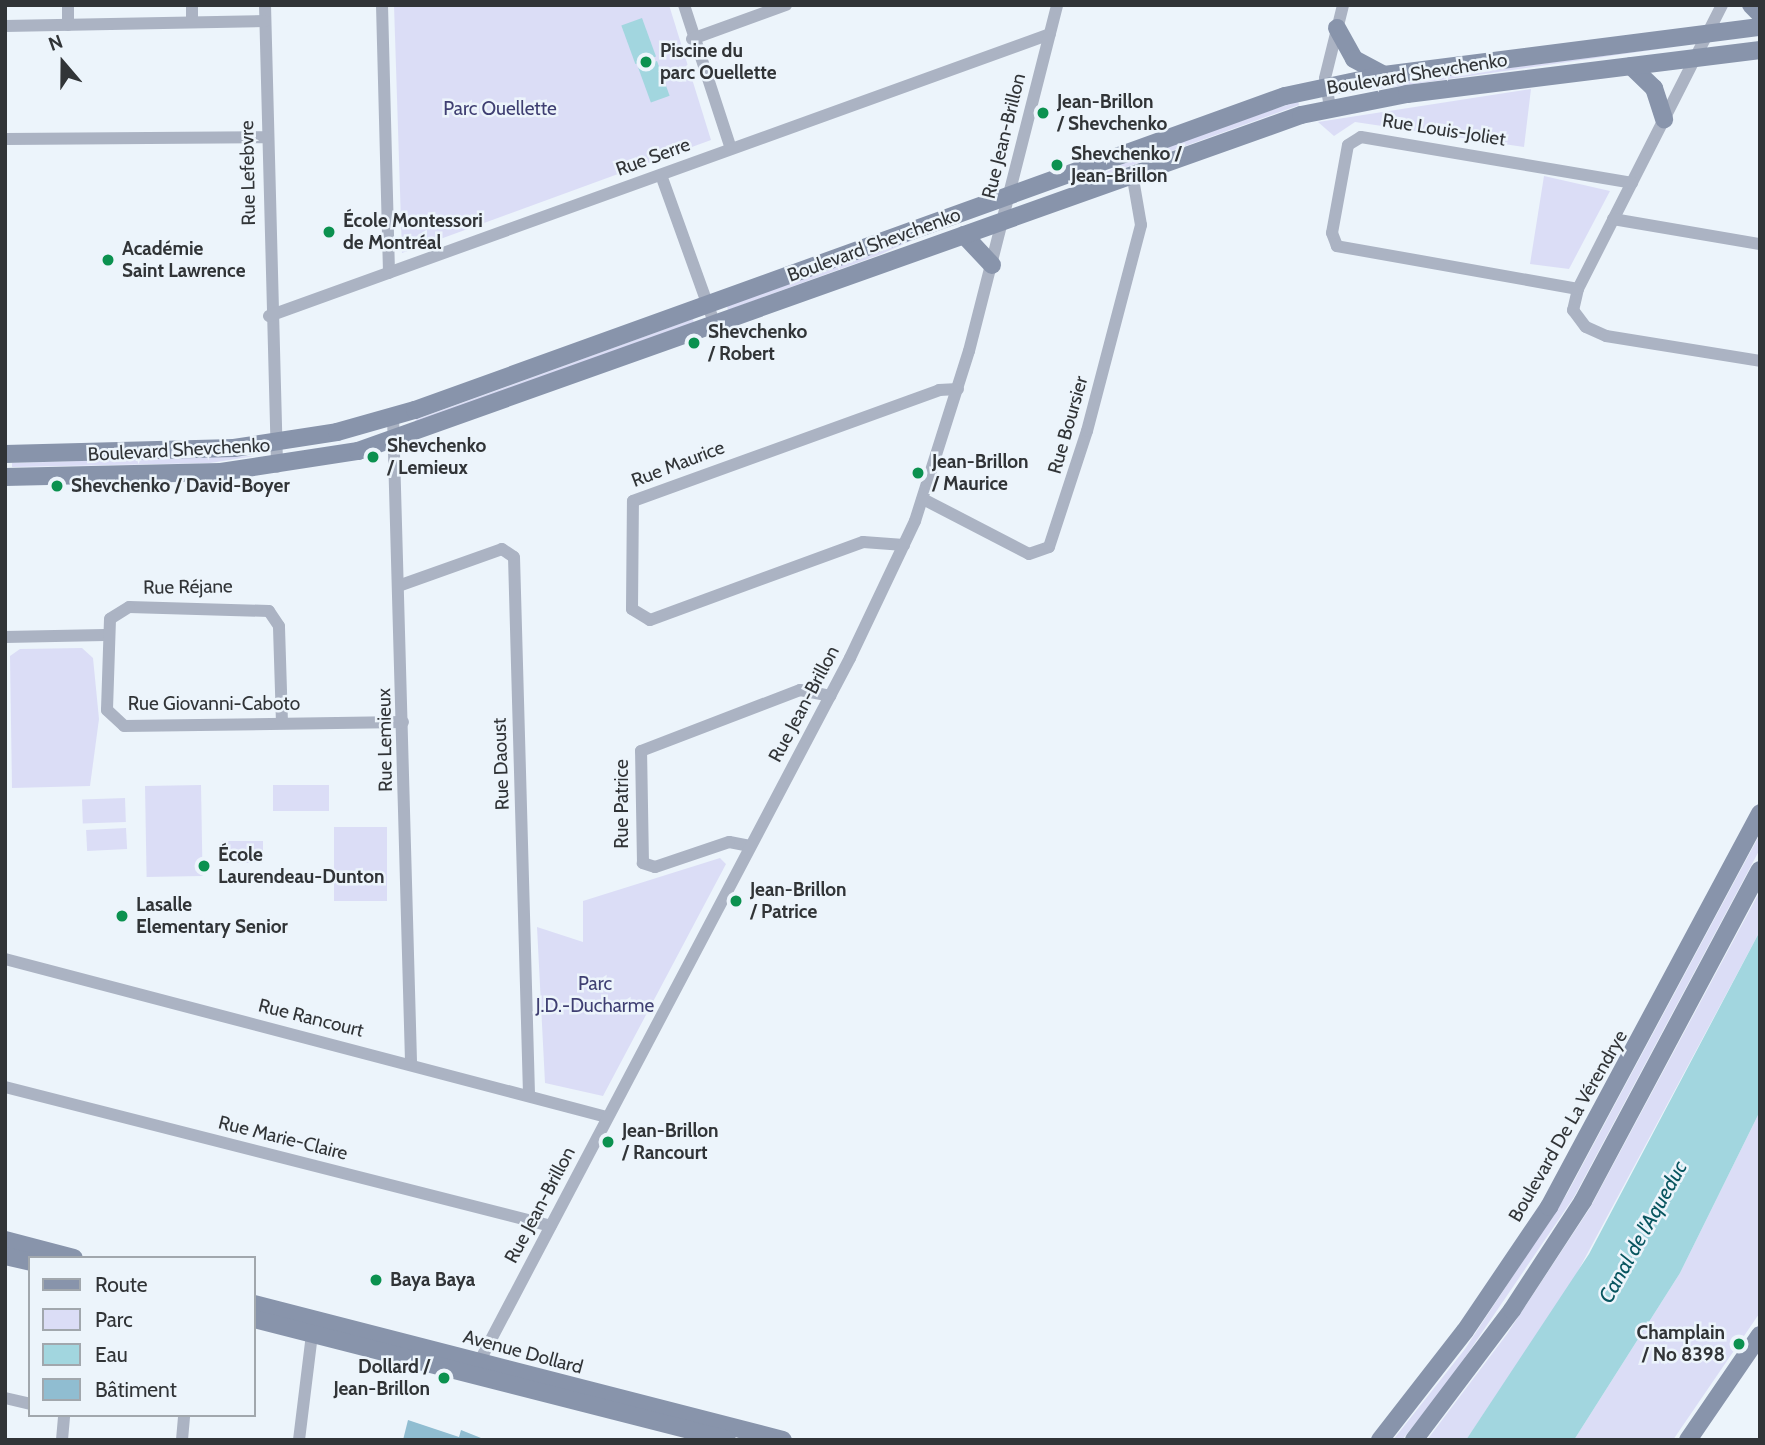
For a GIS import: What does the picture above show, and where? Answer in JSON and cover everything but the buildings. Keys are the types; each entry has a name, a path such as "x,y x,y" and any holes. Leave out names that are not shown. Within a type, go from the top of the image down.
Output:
{"street":[{"path":"68,5 68,25"},
{"path":"192,5 192,22"},
{"name":"Rue Lefebvre","path":"265,5 269,316 277,467"},
{"path":"382,5 389,273"},
{"path":"684,5 692,39 731,149"},
{"path":"692,39 786,5"},
{"name":"Rue Jean-Brillon","path":"476,1368 830,696 904,545 923,499 958,389 1057,5"},
{"path":"1329,108 1325,86 1343,5"},
{"path":"1722,5 1578,289 1573,310 1594,332 1760,361"},
{"path":"1751,5 1760,14"},
{"path":"5,26 265,21"},
{"name":"Boulevard Shevchenko","path":"5,454 274,444 393,417 1009,193 1325,86 1384,75 1760,27"},
{"path":"1337,28 1354,59 1384,75"},
{"name":"Rue Serre","path":"269,316 1049,34"},
{"name":"Boulevard Shevchenko","path":"5,477 277,467 397,440 1132,173 1329,108 1760,50"},
{"path":"1631,66 1654,88 1664,119"},
{"path":"5,139 266,137"},
{"name":"Rue Louis-Joliet","path":"1578,289 1338,247 1332,233 1348,145 1361,137 1632,183"},
{"name":"Rue Boursier","path":"923,499 1029,554 1049,547 1139,232 1142,205 1132,173"},
{"path":"662,174 715,325"},
{"path":"1613,219 1760,244"},
{"path":"964,235 992,265"},
{"name":"Rue Maurice","path":"904,545 863,542 650,620 632,609 632,501 939,390 958,389"},
{"name":"Rue Lemieux","path":"393,417 397,440 411,1063"},
{"name":"Rue Daoust","path":"401,585 502,549 514,557 530,1094"},
{"name":"Rue Réjane","path":"105,635 110,619 130,607 270,611 279,626 282,723"},
{"path":"5,636 105,635"},
{"name":"Rue Giovanni-Caboto","path":"105,635 107,709 119,724 404,722"},
{"name":"Rue Patrice","path":"750,846 729,842 655,867 643,863 641,751 800,690 830,696"},
{"name":"Boulevard De La Vérendrye","path":"1380,1440 1465,1331 1554,1198 1760,813"},
{"path":"1414,1440 1512,1310 1583,1201 1760,870"},
{"name":"Rue Rancourt","path":"5,959 530,1094 607,1117"},
{"name":"Rue Marie-Claire","path":"5,1087 551,1226"},
{"path":"5,1240 67,1256"},
{"path":"5,1256 28,1262"},
{"name":"Avenue Dollard","path":"256,1305 312,1326 476,1368 783,1440"},
{"name":"Avenue Dollard","path":"256,1319 312,1326"},
{"path":"299,1440 312,1326"},
{"path":"1688,1440 1760,1335"},
{"name":"Avenue Dollard","path":"476,1368 727,1440"},
{"path":"5,1398 28,1404"},
{"path":"62,1440 64,1417"},
{"path":"181,1440 184,1417"}],"green space":[{"name":"Parc Ouellette","path":"394,5 669,5 711,140 402,253"},
{"path":"1673,47 1350,93 1350,90 1399,82"},
{"path":"1531,89 1524,147 1355,122 1334,136 1318,122"},
{"path":"1298,101 1299,105 1088,181 1137,157"},
{"path":"1544,176 1610,191 1569,269 1530,264"},
{"path":"924,235 879,255 728,310 727,306"},
{"path":"693,319 694,323 416,423 415,420"},
{"path":"255,456 210,463 12,467 12,463"},
{"path":"82,648 93,658 99,719 90,786 12,788 10,656 20,649"},
{"path":"201,785 203,876 147,877 145,786"},
{"path":"273,785 329,785 329,811 273,811"},
{"path":"125,798 126,822 83,823 82,800"},
{"path":"334,827 387,827 387,901 334,901"},
{"path":"126,828 127,849 87,851 86,830"},
{"path":"1760,834 1760,849 1574,1197 1449,1381 1402,1440 1393,1440 1465,1349 1567,1194"},
{"path":"222,841 263,841 263,863 222,863"},
{"name":"Parc J.D.-Ducharme","path":"720,858 726,864 603,1096 545,1083 537,927 583,942 583,901"},
{"path":"1760,891 1760,931 1570,1286 1466,1440 1427,1440 1507,1334 1590,1208"},
{"path":"1760,1111 1759,1314 1673,1440 1574,1440 1680,1273"}],"water":[{"path":"642,18 656,57 635,64 621,26"},
{"path":"657,61 670,96 651,103 638,68"},
{"name":"Canal de l'Aqueduc","path":"1760,931 1760,1111 1680,1273 1574,1440 1466,1440 1589,1254"}],"place":[{"name":"Piscine du parc Ouellette","path":"646,62"},
{"name":"Jean-Brillon / Shevchenko","path":"1043,113"},
{"name":"Shevchenko / Jean-Brillon","path":"1057,165"},
{"name":"École Montessori de Montréal","path":"329,232"},
{"name":"Académie Saint Lawrence","path":"108,260"},
{"name":"Shevchenko / Robert","path":"694,343"},
{"name":"Shevchenko / Lemieux","path":"373,457"},
{"name":"Jean-Brillon / Maurice","path":"918,473"},
{"name":"Shevchenko / David-Boyer","path":"57,486"},
{"name":"École Laurendeau-Dunton","path":"204,866"},
{"name":"Jean-Brillon / Patrice","path":"736,901"},
{"name":"Lasalle Elementary Senior","path":"122,916"},
{"name":"Jean-Brillon / Rancourt","path":"608,1142"},
{"name":"Baya Baya","path":"376,1280"},
{"name":"Champlain / No 8398","path":"1739,1344"},
{"name":"Dollard / Jean-Brillon","path":"444,1378"}]}
